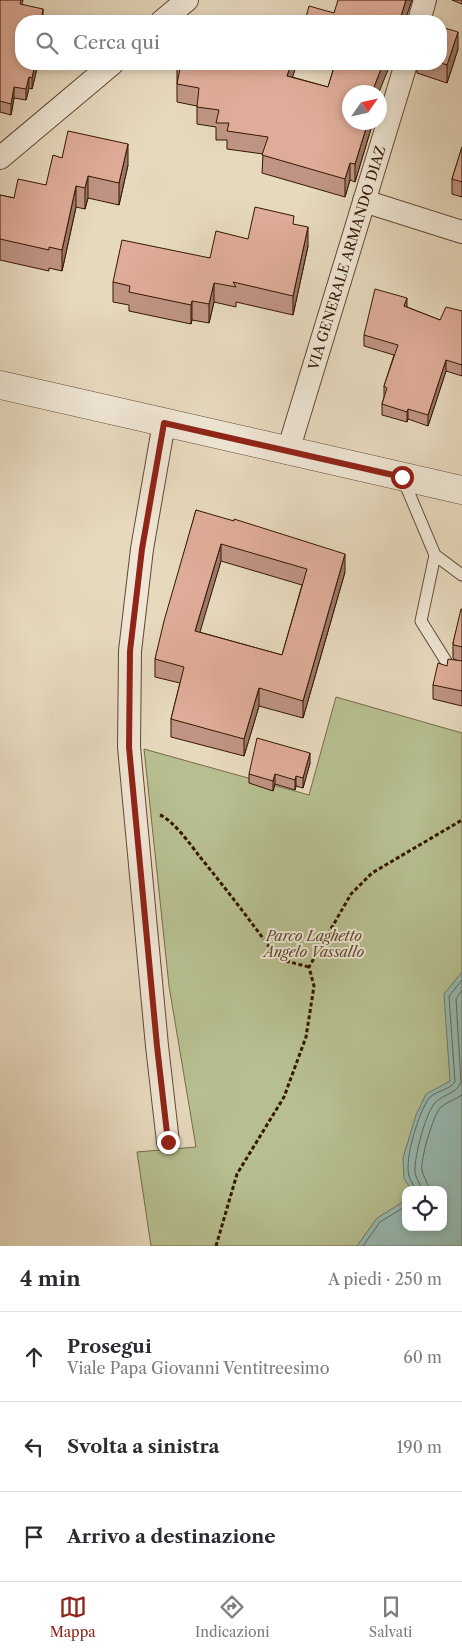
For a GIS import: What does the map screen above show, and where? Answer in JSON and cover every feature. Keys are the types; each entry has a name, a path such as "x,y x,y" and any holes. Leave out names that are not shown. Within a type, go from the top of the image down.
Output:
{"street":[{"path":"169,15 188,0"},
{"path":"421,15 425,0"},
{"path":"0,158 105,70"},
{"name":"VIA GENERALE ARMANDO DIAZ","path":"288,451 404,70"},
{"path":"364,201 462,232"},
{"path":"0,386 462,490"},
{"path":"164,423 142,549 130,651 129,747 157,1046 168,1142"}],"lane":[{"path":"402,477 435,555 462,575"},
{"path":"435,555 421,621 449,666 462,669"}],"path":[{"path":"134,804 165,817 187,840 278,959 310,967"},
{"path":"216,1246 237,1174 284,1097 306,1036 314,986 310,967 351,894 372,873 462,820"}],"green space":[{"name":"Parco Laghetto Angelo Vassallo","path":"336,697 462,733 462,1246 151,1246 137,1152 196,1147 169,986 144,749 309,795"}],"water":[{"path":"462,972 462,1246 357,1246 377,1218 402,1202 402,1231 447,1231 447,1186 409,1186 404,1178 403,1158 416,1115 426,1094 450,1081 444,994"}],"building":[{"path":"0,0 21,0 20,4 43,9 42,15 15,15 15,70 34,70 32,78 29,77 26,89 14,87 11,104 0,101"},
{"path":"338,0 406,0 401,15 307,15 309,6 334,13"},
{"path":"447,29 458,32 447,65"},
{"path":"180,70 289,70 287,76 328,87 333,70 381,70 375,85 342,85 342,130 366,130 355,164 350,163 345,179 262,155 268,137 227,131 229,123 216,123 219,110 197,107 199,88 177,84"},
{"path":"68,131 128,144 119,183 88,176 85,188 76,186 62,250 49,247 49,250 0,239 0,195 14,198 18,179 46,185 53,155 62,158"},
{"path":"462,147 462,182 452,179"},
{"path":"255,207 294,216 293,224 308,227 293,296 233,282 236,287 214,283 209,304 192,301 191,305 129,292 130,286 113,282 122,240 210,258 216,231 248,239"},
{"path":"375,289 407,298 404,306 440,320 446,307 462,311 462,365 446,360 428,415 408,409 407,412 382,404 387,388 384,386 398,345 364,335"},
{"path":"196,510 234,521 234,519 345,554 303,701 259,688 244,739 171,719 184,667 155,659","holes":["221,544 307,569 282,655 195,631"]},
{"path":"462,609 462,647 453,643"},
{"path":"448,659 462,661 462,691 433,685 438,663 447,666"},
{"path":"257,738 310,753 303,778 296,776 295,780 275,774 273,781 249,774"}],"route":[{"path":"168,1142 157,1046 129,747 130,651 142,549 164,423 402,477"}]}
